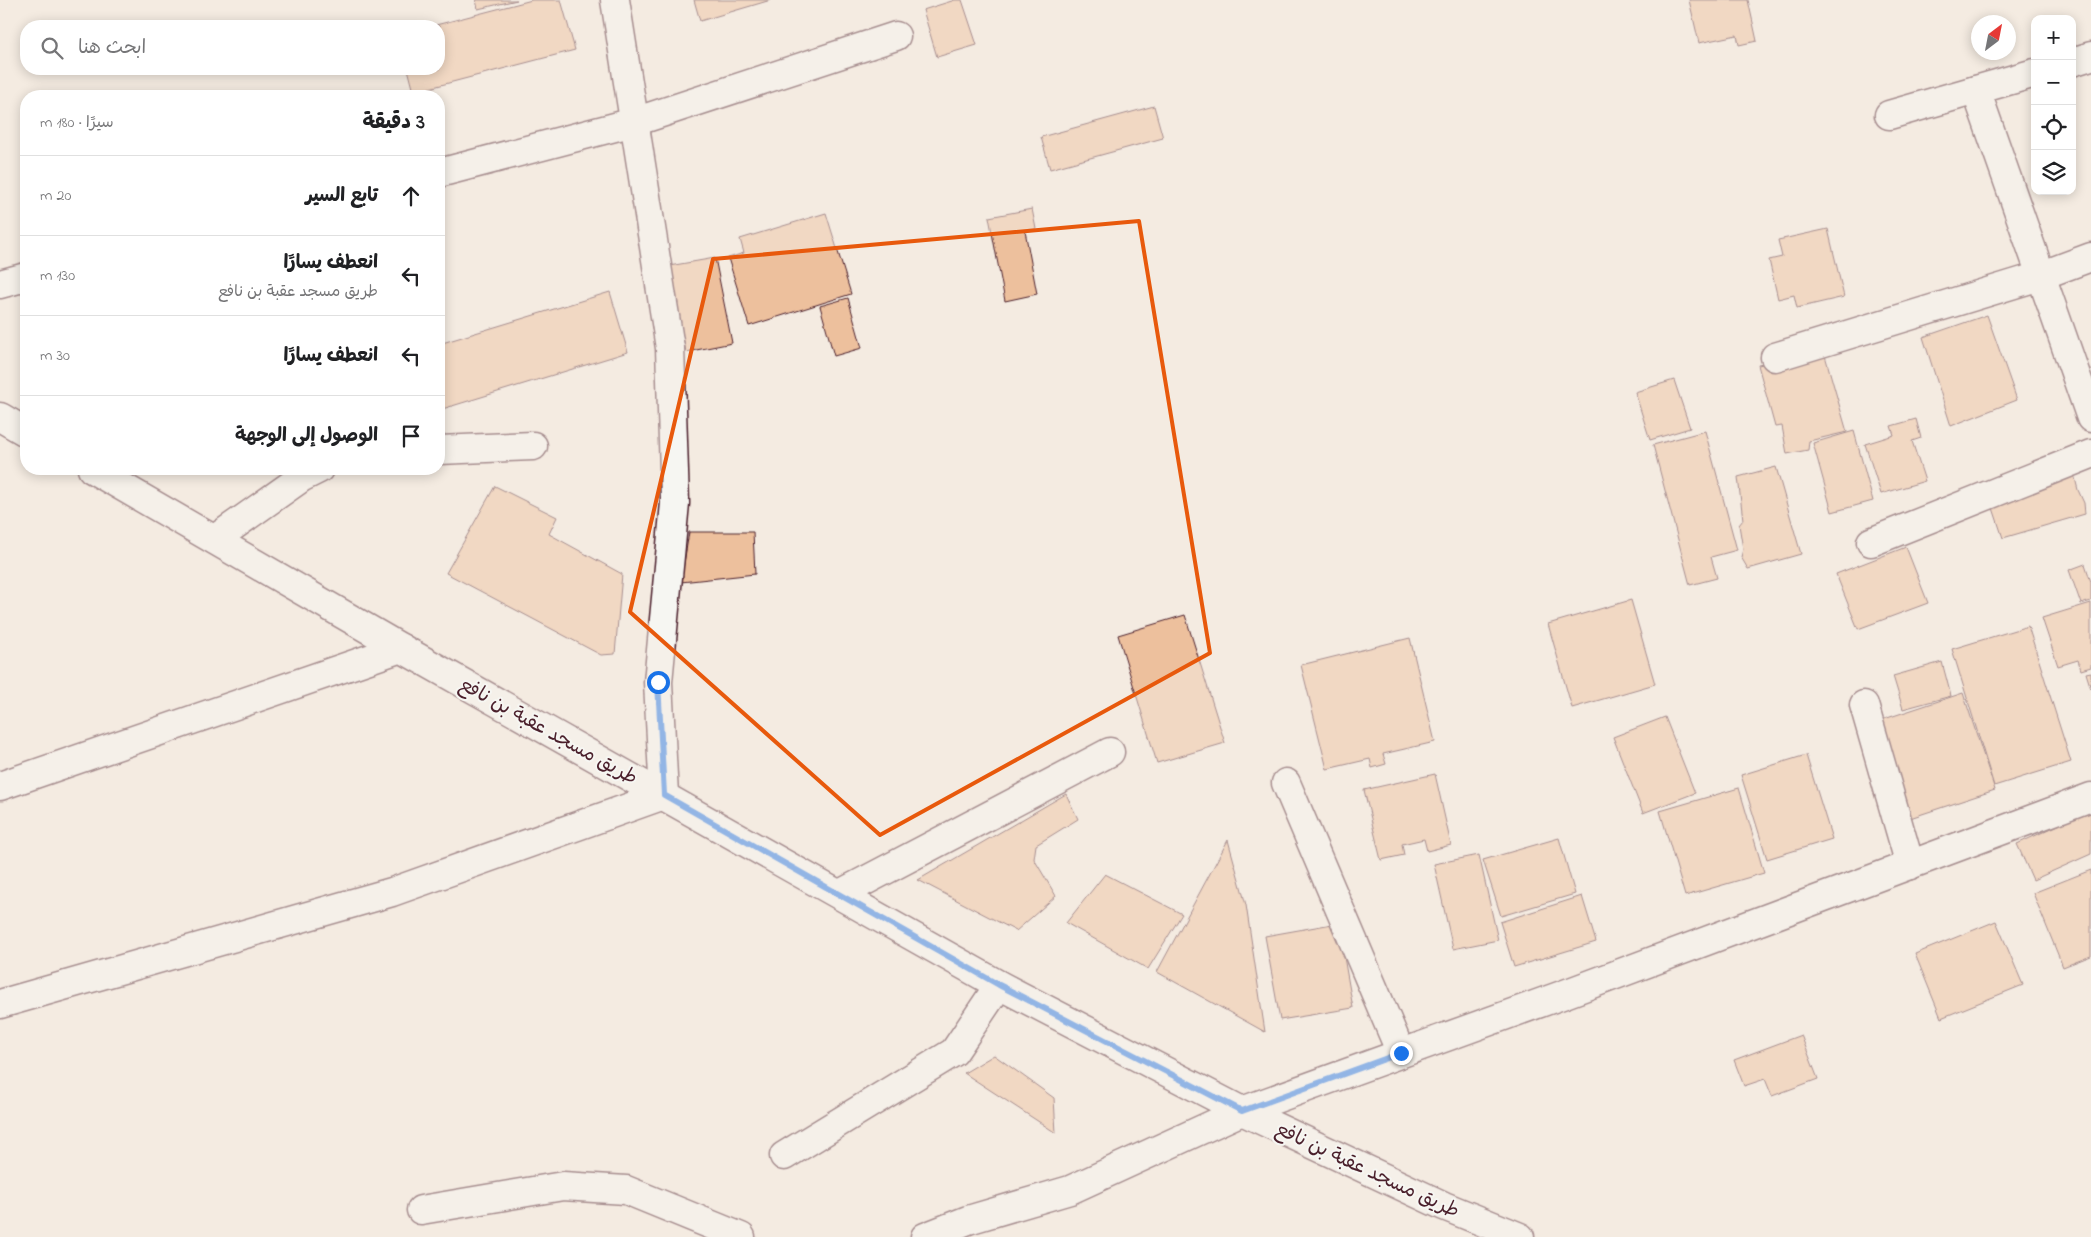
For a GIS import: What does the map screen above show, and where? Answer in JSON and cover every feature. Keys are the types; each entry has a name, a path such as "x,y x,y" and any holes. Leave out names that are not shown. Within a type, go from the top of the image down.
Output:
{"street":[{"path":"0,1004 392,892 664,795 658,682 675,503 670,348 615,0"},
{"path":"445,171 634,122 896,36"},
{"path":"2076,61 2091,56"},
{"path":"1889,115 2031,74"},
{"path":"1976,90 2091,418"},
{"path":"1775,357 2040,276 2091,257"},
{"path":"0,284 20,279"},
{"path":"0,417 20,429"},
{"path":"445,450 533,446"},
{"path":"1871,542 2091,454"},
{"name":"طريق مسجد عقبة بن نافع","path":"102,475 401,648 999,985 1242,1111 1444,1206 1520,1237"},
{"path":"215,540 307,475"},
{"path":"0,786 401,648"},
{"path":"1864,705 1910,865"},
{"path":"840,894 1110,752"},
{"path":"1286,783 1401,1053"},
{"path":"925,1237 968,1220 1070,1190 1242,1111 2091,797"},
{"path":"784,1156 954,1052 999,985"},
{"path":"420,1210 563,1186 626,1190 741,1237"}],"highlighted area":[{"path":"1139,221 1210,653 880,835 630,612 713,259"}],"building":[{"path":"476,0 517,0 478,9"},
{"path":"532,0 561,0 575,50 422,90 413,90 410,75 445,75 445,23"},
{"path":"694,0 771,0 700,21"},
{"path":"955,0 962,0 977,45 937,57 923,10"},
{"path":"1689,0 1748,0 1757,41 1739,45 1737,35 1699,43"},
{"path":"1154,106 1163,138 1050,169 1041,137"},
{"path":"1032,209 1036,229 1025,231 1037,294 1005,301 989,217"},
{"path":"826,213 851,294 749,326 728,258 744,253 740,239"},
{"path":"1828,229 1844,297 1797,308 1794,295 1778,299 1769,260 1782,257 1778,240"},
{"path":"715,258 732,343 686,352 669,266"},
{"path":"610,292 628,352 445,408 445,342"},
{"path":"848,298 862,348 834,356 820,306"},
{"path":"1987,315 2017,400 1951,426 1923,337"},
{"path":"1824,352 1847,432 1809,441 1808,450 1787,454 1782,426 1775,427 1758,365"},
{"path":"1674,380 1690,428 1650,440 1635,392"},
{"path":"1916,419 1921,438 1912,441 1925,481 1881,494 1865,444 1894,435 1891,426"},
{"path":"1705,431 1737,550 1711,557 1717,578 1690,585 1653,445"},
{"path":"1854,431 1873,501 1832,512 1813,443"},
{"path":"1776,467 1801,554 1748,569 1741,557 1743,549 1739,525 1743,520 1738,477"},
{"path":"2074,474 2084,503 2085,514 2003,538 1991,502"},
{"path":"495,486 557,517 549,534 622,574 615,654 601,655 446,573"},
{"path":"689,532 753,532 755,574 681,582"},
{"path":"1906,547 1928,603 1858,629 1836,574"},
{"path":"2085,564 2091,582 2091,601 2081,604 2069,570"},
{"path":"1631,600 1655,684 1572,708 1548,624"},
{"path":"2091,603 2091,667 2081,670 2078,660 2058,666 2042,618"},
{"path":"1185,615 1225,743 1157,763 1118,635"},
{"path":"2028,626 2071,762 1994,786 1952,649"},
{"path":"1410,638 1435,742 1383,754 1386,764 1372,768 1370,759 1327,769 1301,665"},
{"path":"1942,662 1951,696 1903,709 1893,676"},
{"path":"2091,672 2091,689 2086,673"},
{"path":"1963,693 1995,790 1907,819 1875,722"},
{"path":"1665,717 1695,793 1643,813 1613,737"},
{"path":"1806,755 1832,839 1767,859 1741,775"},
{"path":"1435,774 1451,845 1427,851 1424,839 1402,844 1404,855 1381,860 1364,790"},
{"path":"1739,788 1764,873 1685,896 1660,811"},
{"path":"1066,794 1078,819 1036,845 1034,859 1056,896 1016,931 918,880"},
{"path":"2091,810 2091,854 2033,880 2017,844"},
{"path":"1559,838 1575,894 1501,916 1483,860"},
{"path":"1228,840 1246,905 1265,1032 1157,972"},
{"path":"1479,855 1498,940 1453,949 1434,864"},
{"path":"2091,870 2091,956 2063,967 2033,893"},
{"path":"1105,874 1182,914 1148,969 1066,923"},
{"path":"1582,896 1596,942 1514,967 1500,922"},
{"path":"1996,921 2023,985 1941,1018 1915,954"},
{"path":"1338,923 1353,1008 1280,1020 1265,936"},
{"path":"1801,1035 1818,1079 1772,1096 1765,1079 1744,1086 1734,1060"},
{"path":"994,1055 1054,1098 1056,1133 964,1073"}],"route":[{"path":"658,682 664,795 999,985 1242,1111 1401,1053"}]}
